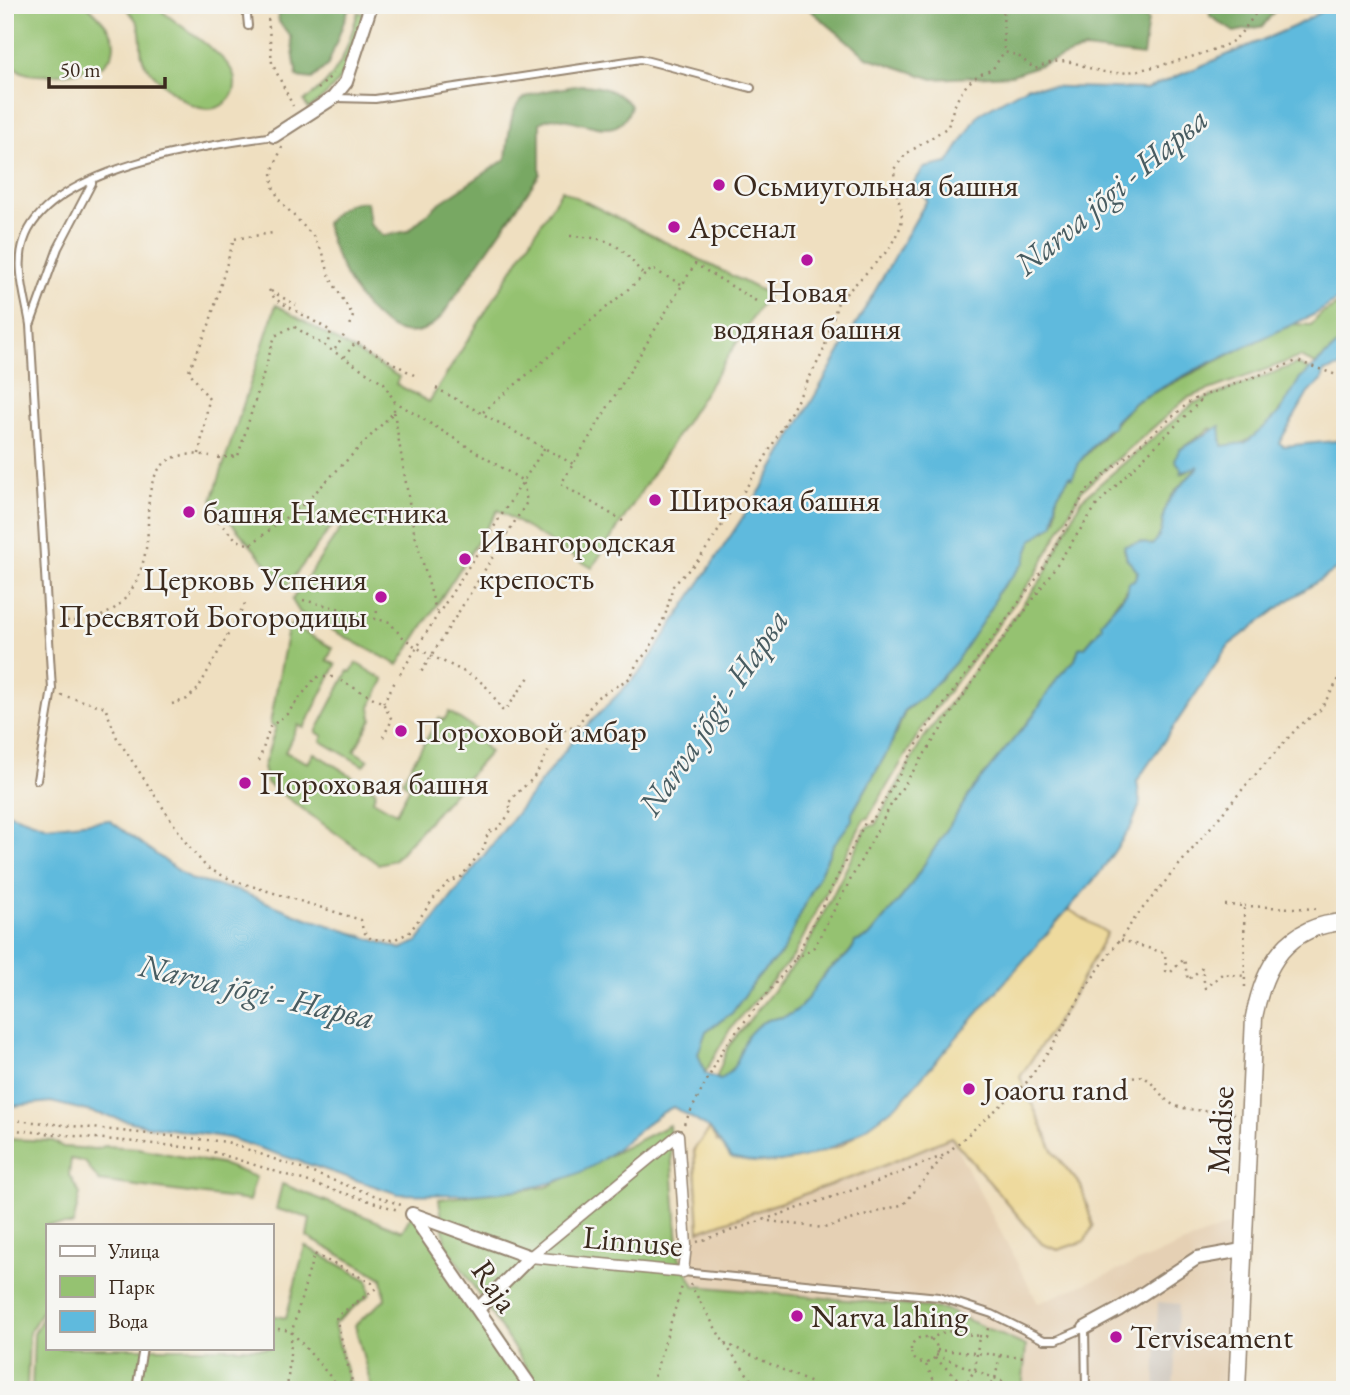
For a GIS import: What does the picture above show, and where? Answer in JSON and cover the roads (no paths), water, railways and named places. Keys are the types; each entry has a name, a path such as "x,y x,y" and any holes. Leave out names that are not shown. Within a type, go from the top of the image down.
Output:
{"street":[{"path":"280,138 333,98 346,82 371,5"},
{"name":"Madise","path":"1237,1390 1254,1017 1260,988 1265,973 1283,948 1316,928 1345,922"},
{"path":"479,1308 530,1257 678,1135 687,1245 684,1272"},
{"name":"Linnuse","path":"412,1214 530,1257 684,1272"},
{"name":"Raja","path":"412,1214 533,1390"},
{"name":"Linnuse","path":"1085,1328 1118,1310 1197,1258 1242,1250"}],"lane":[{"path":"246,5 248,26"},
{"path":"333,98 375,99 641,59 751,88"},
{"path":"37,780 52,689 30,325 21,268 24,238 35,219 50,205 93,181 143,160 212,145 280,138"},
{"path":"30,325 58,248 93,181"},
{"name":"Linnuse","path":"684,1272 939,1297 992,1314 1044,1340 1057,1340 1085,1328"},
{"path":"1085,1328 1086,1390"},
{"path":"136,1390 143,1350"}],"water":[{"name":"Narva jõgi - Нарва","path":"1333,5 1345,5 1345,295 1315,314 1195,370 1135,402 1080,461 1072,478 1070,476 1057,496 1054,524 1032,540 1024,563 997,593 992,607 955,663 924,696 905,710 889,749 852,813 852,820 833,846 782,953 757,978 732,1013 706,1031 698,1054 705,1073 720,1080 728,1074 749,1034 764,1022 797,1010 825,974 848,954 855,942 869,937 907,891 975,786 1033,716 1058,677 1075,660 1079,648 1085,647 1102,627 1101,622 1127,592 1129,582 1134,580 1138,572 1127,559 1124,546 1140,542 1152,545 1157,540 1167,504 1199,466 1181,473 1182,469 1175,460 1179,450 1220,426 1222,446 1245,443 1280,412 1299,380 1345,338 1345,365 1324,372 1322,381 1308,393 1279,443 1284,446 1345,440 1345,564 1286,602 1229,645 1137,781 1140,804 1131,827 1099,874 901,1101 843,1142 801,1159 779,1162 731,1158 710,1129 673,1107 653,1119 596,1164 574,1175 525,1189 448,1195 398,1194 229,1138 144,1125 51,1102 5,1107 5,812 47,827 109,820 190,879 239,891 298,915 401,949 417,942 574,739 643,669 762,488 927,200 913,184 924,168 948,163 979,114 1028,86 1147,89 1295,26"}],"place":[{"name":"Осьмиугольная башня","path":"719,185"},
{"name":"Арсенал","path":"674,227"},
{"name":"Новая водяная башня","path":"807,260"},
{"name":"Широкая башня","path":"655,500"},
{"name":"башня Наместника","path":"189,512"},
{"name":"Ивангородская крепость","path":"465,559"},
{"name":"Церковь Успения Пресвятой Богородицы","path":"381,597"},
{"name":"Пороховой амбар","path":"401,731"},
{"name":"Пороховая башня","path":"245,783"},
{"name":"Joaoru rand","path":"969,1089"},
{"name":"Narva lahing","path":"797,1316"},
{"name":"Terviseament","path":"1116,1337"}]}
